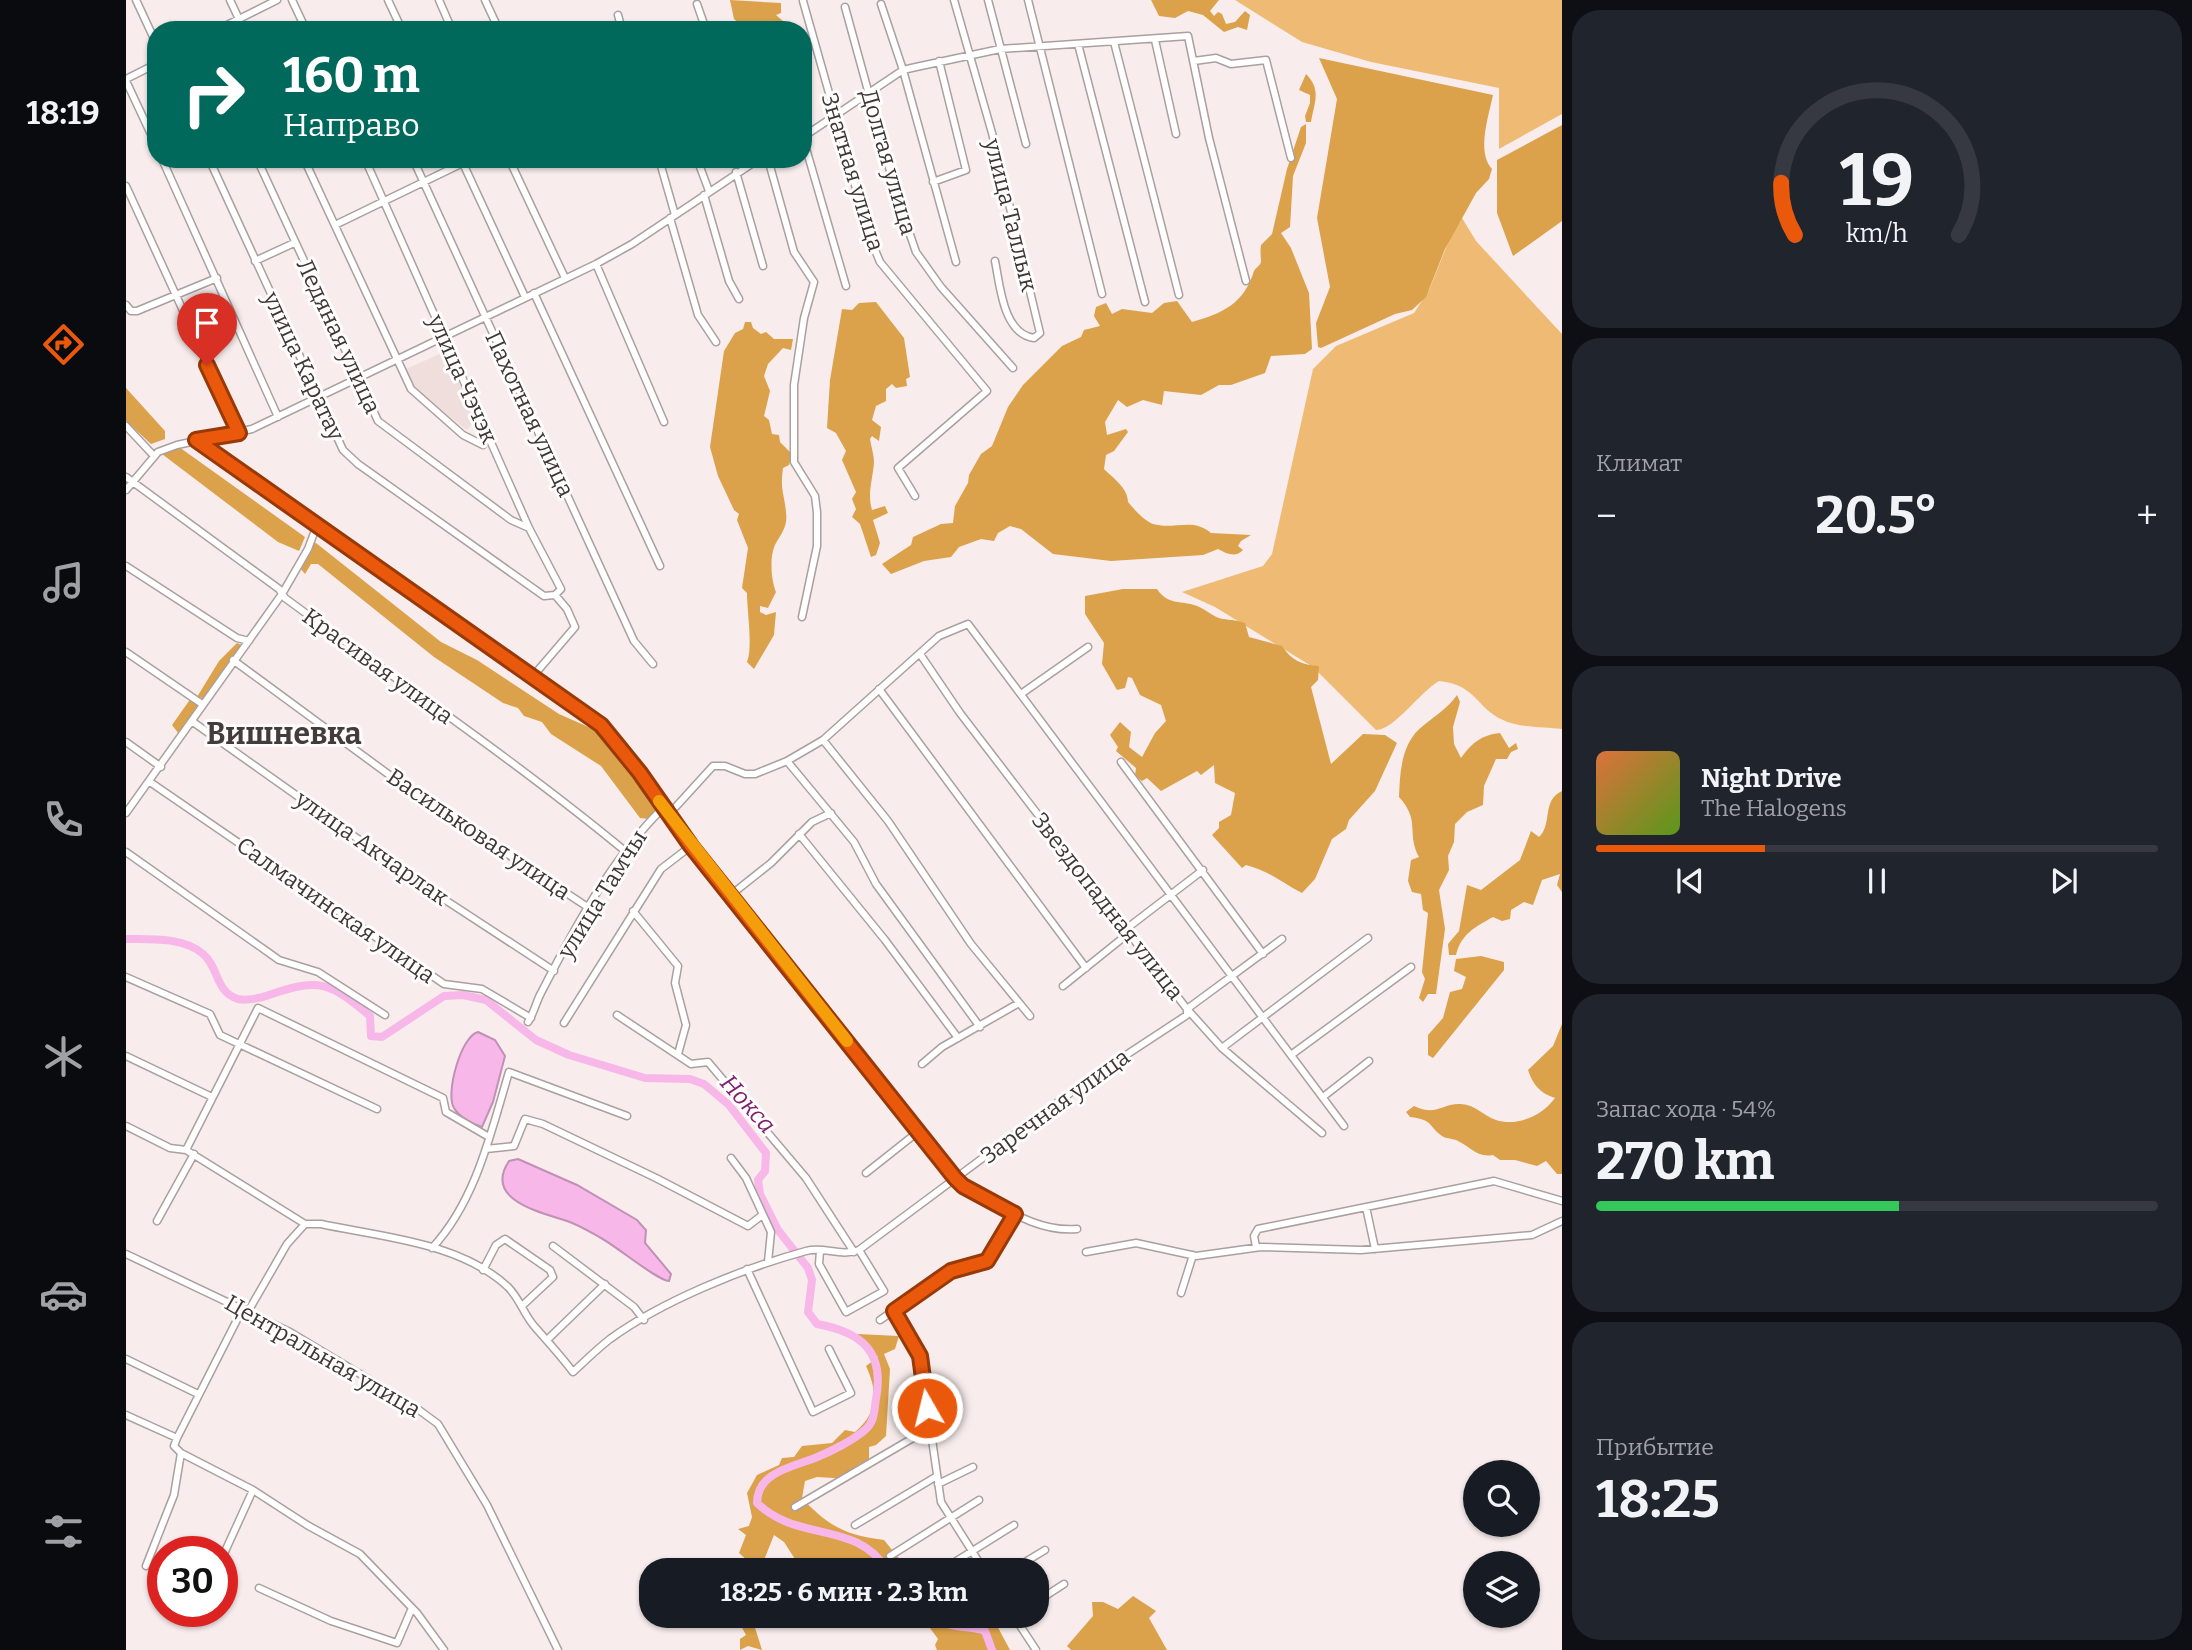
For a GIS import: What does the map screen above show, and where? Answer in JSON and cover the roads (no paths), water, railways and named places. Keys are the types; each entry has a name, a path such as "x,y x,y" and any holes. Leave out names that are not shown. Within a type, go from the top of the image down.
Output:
{"street":[{"path":"136,0 147,24"},
{"path":"230,0 239,19"},
{"path":"235,21 277,0"},
{"path":"292,0 302,21"},
{"path":"388,0 398,21"},
{"path":"439,0 448,21"},
{"path":"485,0 495,21"},
{"name":"улица Таллык","path":"954,0 992,133 1040,334 1034,338 1027,337 1010,319 995,261"},
{"path":"988,0 1026,144"},
{"path":"1028,0 1102,294"},
{"name":"Знатная улица","path":"803,1 809,21"},
{"path":"697,4 703,21"},
{"path":"881,4 903,70 956,262"},
{"name":"Долгая улица","path":"845,6 898,200 916,252 941,287 1013,368"},
{"path":"618,15 620,21"},
{"name":"Знатная улица","path":"812,31 870,238 880,262 987,391 898,468 915,496"},
{"path":"812,131 903,70 1000,49 1188,36 1209,138 1246,281"},
{"path":"1155,40 1177,134"},
{"path":"1114,42 1179,295"},
{"path":"1079,44 1144,302"},
{"path":"1194,61 1216,58 1231,64 1266,60 1291,158"},
{"path":"933,182 966,170 939,61"},
{"path":"147,69 126,80 147,126"},
{"path":"166,168 278,417"},
{"name":"улица Каратау","path":"213,168 343,450 358,464 544,596 555,595"},
{"name":"Ледяная улица","path":"261,168 378,421 511,520 529,528"},
{"path":"308,168 411,389 463,435 483,445"},
{"name":"улица Чэчэк","path":"369,168 529,528 561,589 555,595"},
{"name":"Пахотная улица","path":"417,168 634,641 653,664"},
{"path":"335,225 448,168"},
{"path":"465,168 525,297"},
{"path":"513,168 565,278"},
{"path":"661,168 698,314 716,342"},
{"path":"699,168 729,281 739,299"},
{"path":"126,490 129,480 153,456 177,444 239,433 445,338 599,262 673,217 743,168"},
{"path":"771,168 794,252 814,282 801,331 794,385 794,462 815,496 817,512 817,546 802,617"},
{"path":"812,168 846,286"},
{"path":"736,172 763,266"},
{"path":"126,186 239,433"},
{"path":"255,261 294,243"},
{"path":"599,262 664,422"},
{"path":"126,305 131,311 217,278"},
{"path":"534,293 660,566"},
{"path":"126,426 153,456"},
{"path":"196,440 534,675 601,725 691,846 732,894 955,1178 963,1186 1040,1226 1060,1230 1077,1229"},
{"name":"Красивая улица","path":"129,480 220,544 412,693 541,782 625,851"},
{"path":"126,813 194,722 202,704 282,594 308,549 317,525"},
{"path":"126,566 237,638 248,641"},
{"path":"534,675 575,627 567,609 555,595"},
{"name":"улица Тамчы","path":"530,1020 589,908 625,851 663,808 673,811 713,766 725,766 755,775 787,761 822,740 939,636 968,624 1021,694"},
{"path":"1088,647 1021,694 1344,1126"},
{"path":"126,652 202,704"},
{"name":"Звездопадная улица","path":"920,654 960,713 1187,1009 1222,1048 1322,1133"},
{"name":"Васильковая улица","path":"233,660 402,785 589,908"},
{"path":"879,690 1078,952 1086,968"},
{"name":"улица Акчарлак","path":"194,722 429,890 554,971"},
{"path":"822,740 888,821 971,944 1030,1016"},
{"path":"126,742 161,767"},
{"path":"787,761 854,842 876,884 980,1027"},
{"path":"1121,762 1263,954"},
{"name":"Салмачинская улица","path":"150,782 444,984 482,989 530,1020"},
{"path":"732,894 771,863 812,822 831,813"},
{"path":"799,834 885,940 958,1038"},
{"path":"564,1023 633,911 667,862 691,846"},
{"path":"126,852 279,960 318,972 385,1014"},
{"path":"1063,986 1203,870"},
{"path":"633,911 678,967 676,983 686,1025 678,1054"},
{"path":"1222,1048 1368,938"},
{"name":"Заречная улица","path":"856,1251 1085,1082 1186,1015 1187,1009 1282,939"},
{"path":"1292,1055 1411,967"},
{"path":"126,977 210,1014 220,1035 377,1109"},
{"path":"922,1064 958,1038 1019,1003"},
{"path":"186,1150 258,1008 443,1098 446,1112 489,1137"},
{"path":"618,1015 691,1064 708,1062 806,1178 884,1291 846,1312 819,1264 820,1251"},
{"path":"126,1056 212,1097"},
{"path":"1323,1097 1369,1061"},
{"path":"432,1248 454,1222 486,1149 509,1072 627,1116"},
{"path":"486,1149 514,1146 525,1119 543,1124 656,1178 671,1188 695,1196 748,1226 761,1216"},
{"path":"126,1126 170,1148 194,1154 305,1224 321,1224 432,1248 483,1270 507,1286 523,1305 533,1325 548,1339 573,1372 610,1339 747,1269 811,1249 842,1255 856,1251"},
{"path":"866,1173 919,1131"},
{"path":"157,1221 194,1154"},
{"path":"731,1157 746,1178 772,1239 771,1261"},
{"path":"1256,1247 1254,1236 1258,1229 1494,1181 1562,1201"},
{"path":"1366,1207 1375,1249"},
{"path":"880,1320 951,1271 987,1261 1015,1214"},
{"path":"1086,1252 1136,1243 1193,1255 1256,1247 1375,1249 1532,1235 1562,1221"},
{"path":"305,1224 287,1244 246,1309 198,1394 174,1446 181,1453 253,1490 307,1525 360,1554 412,1608 439,1639 444,1650"},
{"path":"483,1270 496,1245 505,1239 550,1270 553,1277 523,1305"},
{"path":"553,1246 634,1307 644,1320"},
{"name":"Центральная улица","path":"126,1254 296,1335 415,1407 438,1424 487,1505 558,1650"},
{"path":"1181,1293 1193,1255"},
{"path":"747,1269 813,1412 851,1392 829,1349"},
{"path":"548,1339 605,1284"},
{"path":"894,1311 920,1356 941,1502 976,1558"},
{"path":"126,1359 198,1394"},
{"path":"126,1415 177,1438"},
{"path":"795,1507 930,1428"},
{"path":"146,1566 174,1494 181,1453"},
{"path":"855,1525 938,1480 973,1467"},
{"path":"232,1536 253,1490"},
{"path":"890,1556 979,1500"},
{"path":"961,1558 1014,1525"},
{"path":"1032,1558 1045,1550"},
{"path":"1049,1594 1064,1584"},
{"path":"259,1588 338,1623 397,1643 412,1608"},
{"path":"1022,1628 1036,1650"}],"waterway":[{"name":"Нокса","path":"126,939 166,940 195,948 208,959 225,991 238,999 258,998 301,986 324,986 345,996 370,1016 371,1036 382,1037 444,996 463,995 486,1000 536,1040 569,1055 645,1078 690,1079 704,1084 729,1105 766,1153 765,1171 758,1180 760,1194 778,1230 808,1268 812,1280 808,1312 817,1324 846,1332 866,1346 877,1368 874,1415 869,1426 835,1449 786,1468 769,1478 759,1493 757,1503 790,1523 860,1544 877,1558"},
{"name":"Нокса","path":"971,1628 985,1631 992,1650"}],"district":[{"name":"Вишневка","path":"284,734"}]}
